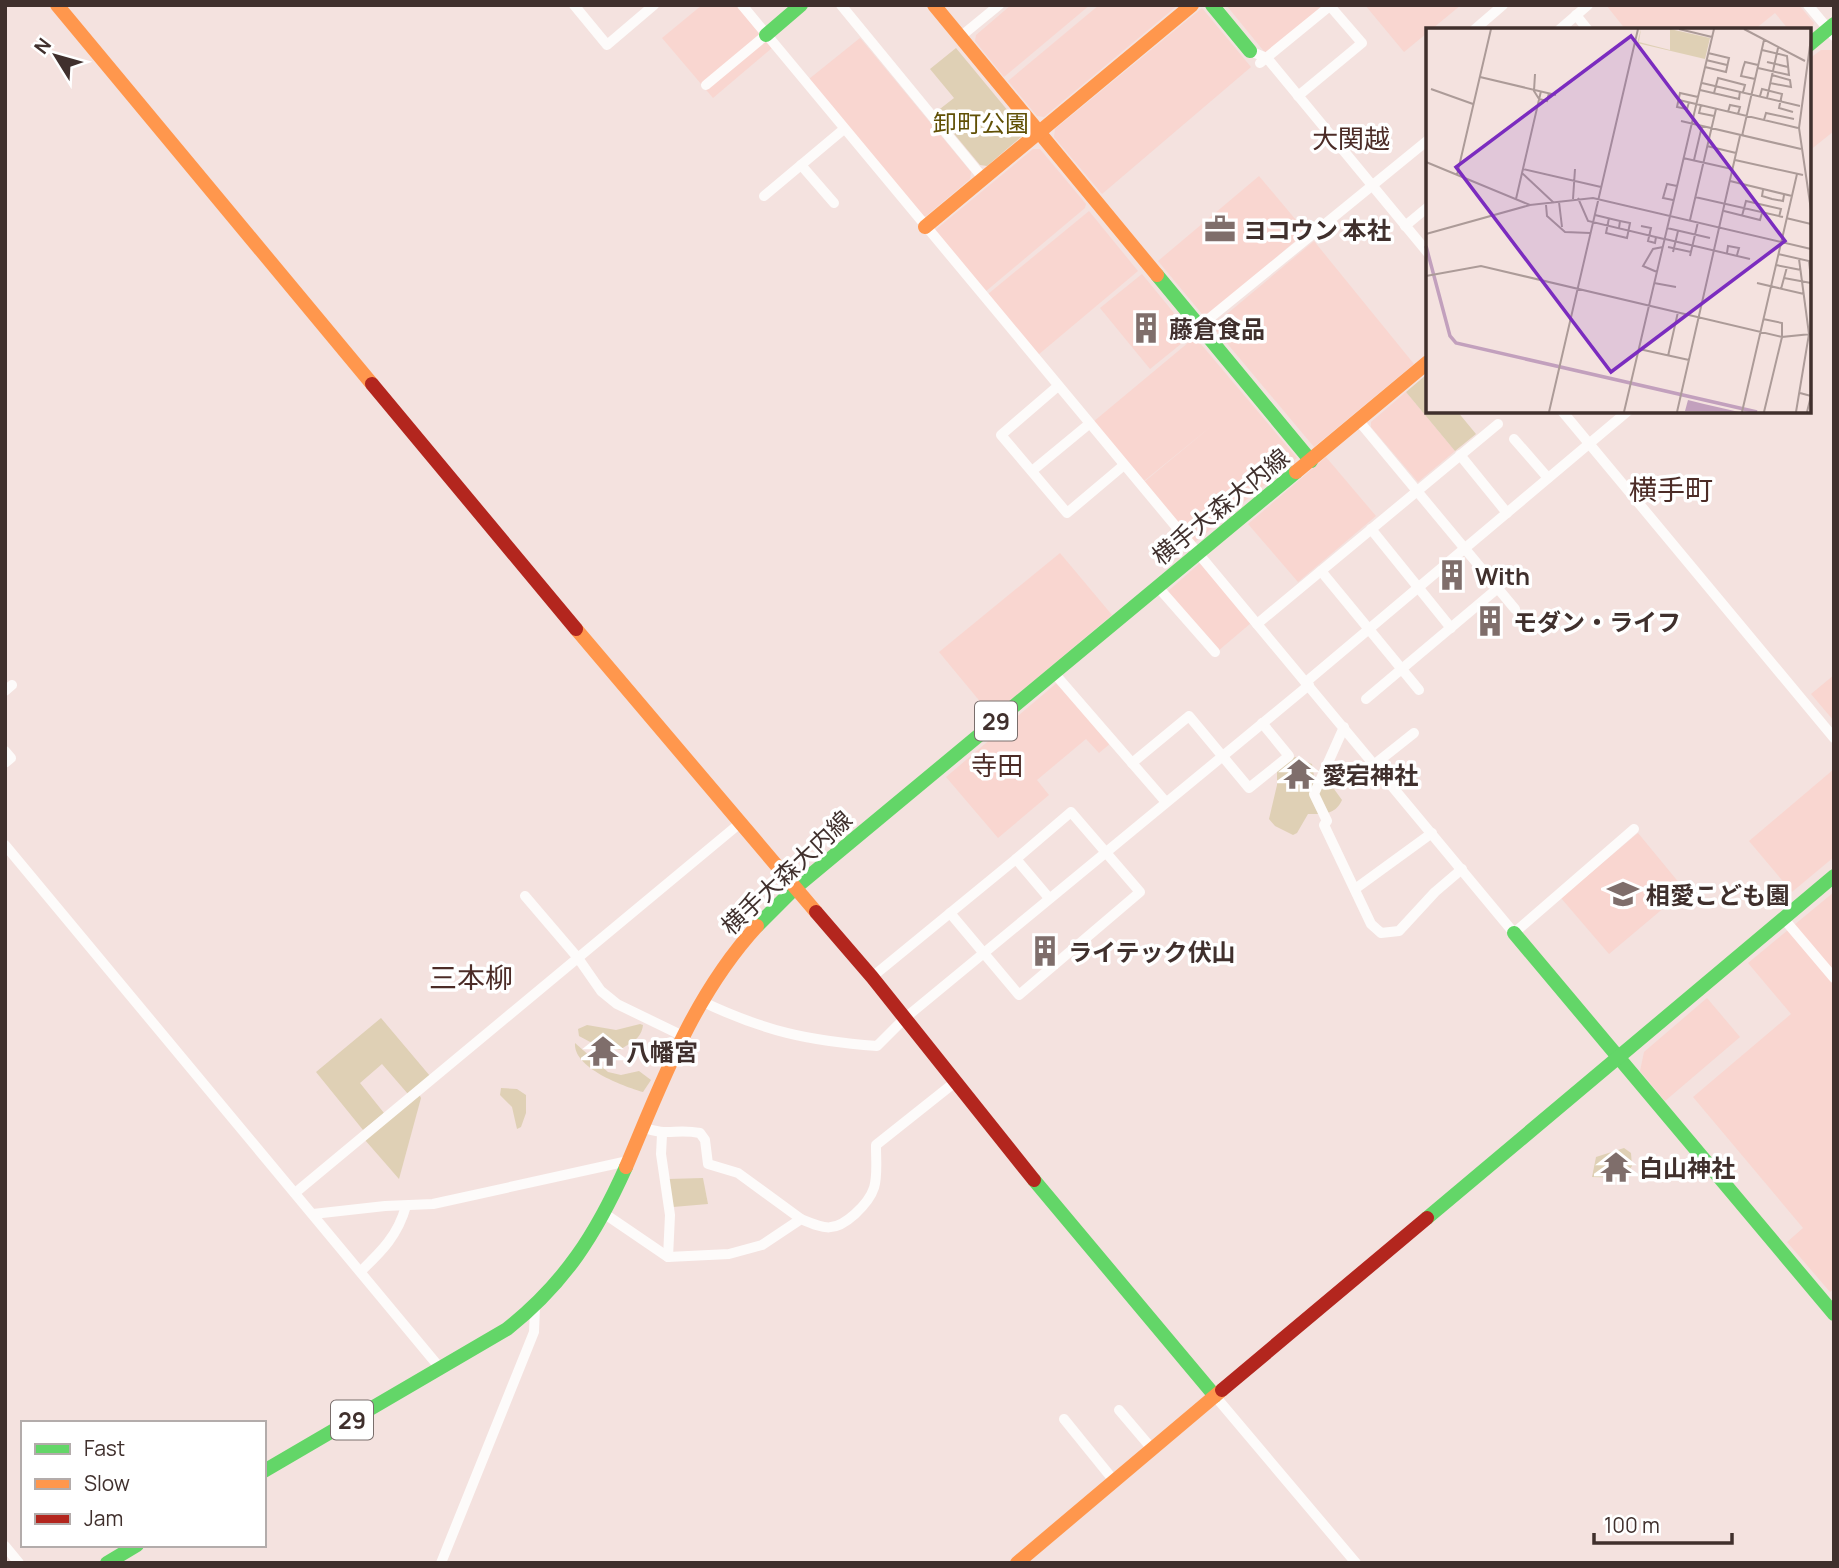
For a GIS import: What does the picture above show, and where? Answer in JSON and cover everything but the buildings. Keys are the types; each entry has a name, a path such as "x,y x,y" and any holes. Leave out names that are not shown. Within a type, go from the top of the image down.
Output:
{"street":[{"path":"57,5 739,824 872,977 954,1083 1356,1563"},
{"path":"574,5 607,45 654,5"},
{"path":"742,5 1089,424 1376,764 1617,1059 1831,1305"},
{"path":"706,85 801,5"},
{"path":"841,5 984,178"},
{"path":"934,5 1311,461"},
{"path":"960,37 999,5"},
{"path":"925,227 1192,5"},
{"path":"1212,5 1250,51 1298,96 1426,251"},
{"path":"1476,28 1503,5"},
{"path":"1561,28 1588,5"},
{"path":"1808,5 1832,30 1811,44"},
{"path":"1263,61 1330,6 1362,43 1298,96"},
{"path":"1576,15 1586,28"},
{"path":"764,196 844,129"},
{"path":"1200,326 1426,142"},
{"path":"801,164 835,203"},
{"path":"1405,226 1426,209"},
{"name":"横手大森大内線","path":"266,1470 507,1329 534,1307 570,1268 602,1212 628,1161 683,1036 731,953 796,888 1426,364"},
{"path":"1058,386 1001,435 1068,513 1124,465"},
{"path":"1564,413 1834,738"},
{"path":"701,1001 744,1022 824,1042 877,1046 905,1018 1262,723 1418,587 1626,413"},
{"path":"1359,420 1515,609"},
{"path":"1032,471 1089,424"},
{"path":"1257,624 1498,424"},
{"path":"1514,439 1548,478"},
{"path":"1460,455 1507,513"},
{"path":"1371,529 1451,628"},
{"path":"1321,571 1419,690"},
{"path":"1157,586 1215,652"},
{"path":"1366,699 1498,589"},
{"path":"1054,673 1165,802"},
{"path":"1132,763 1189,716 1249,788 1289,756 1262,723"},
{"path":"1344,727 1314,794 1327,821 1324,825 1371,925 1390,934 1399,931 1462,869"},
{"path":"1376,764 1414,733"},
{"path":"5,751 11,758 5,763"},
{"path":"872,977 1071,812 1140,892 1019,995 950,913"},
{"path":"295,1193 739,824"},
{"path":"1514,933 1634,829"},
{"path":"1355,890 1433,833"},
{"path":"5,845 440,1368"},
{"path":"1016,859 1049,898"},
{"path":"1017,1563 1834,876"},
{"path":"525,896 578,958 601,990 617,1004 683,1036"},
{"path":"1784,919 1834,978"},
{"path":"642,1127 662,1135 684,1130 700,1133 705,1140 708,1164 738,1173 801,1219 824,1228 842,1227 872,1199 876,1179 876,1145 954,1083"},
{"path":"662,1135 661,1154 670,1215 668,1257"},
{"path":"313,1214 433,1204 628,1161"},
{"path":"361,1271 387,1247 402,1221 406,1206"},
{"path":"602,1212 668,1257 729,1254 762,1245 801,1219"},
{"path":"441,1563 534,1332 534,1307"},
{"path":"1119,1410 1153,1450"},
{"path":"1064,1419 1115,1482"},
{"path":"5,1546 19,1563"},
{"path":"107,1563 134,1547"}],"shaded area":[{"path":"702,5 736,5 772,48 713,98 662,38"},
{"path":"1011,5 1090,5 1004,77 975,41 976,35"},
{"path":"1099,5 1178,5 1044,117 1037,116 1008,81"},
{"path":"1226,5 1327,5 1267,55"},
{"path":"1365,5 1461,5 1433,28 1426,28 1426,34 1404,52"},
{"path":"1606,5 1799,5 1814,23 1811,30 1787,28 1775,13 1756,28 1624,28"},
{"path":"1202,8 1251,67 1102,194 1054,137 1055,129"},
{"path":"860,38 971,172 970,179 926,216 921,216 809,79"},
{"path":"1821,50 1834,50 1834,131 1811,149 1811,58"},
{"path":"1033,149 1040,149 1086,204 1085,208 985,292 934,231"},
{"path":"1259,176 1306,232 1209,314 1202,314 1158,261"},
{"path":"1089,211 1138,271 1038,355 988,294"},
{"path":"1314,241 1414,364 1314,447 1215,329 1216,323"},
{"path":"1142,274 1192,335 1150,369 1100,308"},
{"path":"1195,337 1297,458 1194,543 1144,482 1214,424 1144,481 1093,422"},
{"path":"1406,392 1455,451 1418,482 1371,427 1371,422"},
{"path":"1326,457 1376,516 1298,582 1248,524"},
{"path":"1060,553 1112,615 992,716 939,652"},
{"path":"1200,563 1251,623 1218,651 1167,592"},
{"path":"1834,675 1834,721 1811,694"},
{"path":"1059,681 1111,743 1099,753 1086,739 1037,780 1049,795 998,838 946,777"},
{"path":"1834,769 1834,857 1792,892 1749,841"},
{"name":"相愛こども園","path":"1638,833 1685,890 1609,954 1561,898"},
{"path":"1834,892 1834,1289 1830,1292 1787,1242 1803,1228 1693,1097 1791,1014 1748,963"},
{"path":"1707,998 1740,1037 1665,1101 1640,1071 1644,1052"}],"green space":[{"name":"卸町公園","path":"956,48 1023,129 1022,136 987,166 980,165 936,112 954,98 930,69"},
{"path":"1426,375 1426,413 1459,413 1476,434 1455,451 1406,392"},
{"path":"1295,757 1312,764 1314,776 1334,789 1342,800 1332,811 1308,814 1293,835 1275,826 1269,819 1277,785 1277,769"},
{"path":"381,1018 430,1076 408,1094 382,1064 360,1083 384,1113 363,1130 316,1072"},
{"path":"587,1025 616,1030 643,1025 638,1037 620,1050 592,1043 579,1036 578,1029"},
{"path":"575,1043 608,1072 621,1075 639,1071 651,1080 643,1092 601,1075 582,1060"},
{"path":"501,1088 517,1089 526,1095 526,1113 521,1127 517,1129 512,1107 500,1095"},
{"path":"419,1094 421,1098 399,1179 365,1140"},
{"path":"1624,1148 1631,1153 1632,1166 1623,1178 1592,1177 1596,1157"},
{"path":"703,1178 708,1204 673,1207 668,1179"}],"traffic: fast":[{"path":"766,35 801,5"},
{"path":"1212,5 1250,51"},
{"path":"1811,43 1834,24"},
{"path":"1157,275 1311,461"},
{"path":"757,926 795,888 1296,472"},
{"path":"1427,1218 1834,876"},
{"path":"1514,933 1834,1314"},
{"path":"266,1470 507,1329 528,1312 577,1256 603,1214 626,1167"},
{"path":"1034,1180 1215,1396"},
{"path":"107,1563 134,1547"}],"traffic: slow":[{"path":"57,5 372,384"},
{"path":"934,5 1157,275"},
{"path":"925,227 1192,5"},
{"path":"1296,472 1426,364"},
{"path":"576,629 816,912"},
{"path":"626,1167 666,1072 697,1011 734,953 757,926"},
{"path":"1017,1563 1222,1390"}],"traffic: jam":[{"path":"372,384 576,629"},
{"path":"816,912 872,977 1034,1180"},
{"path":"1222,1390 1427,1218"}],"place":[{"name":"ヨコウン 本社","path":"1220,229"},
{"name":"藤倉食品","path":"1146,328"},
{"name":"With","path":"1452,575"},
{"name":"モダン・ライフ","path":"1490,621"},
{"name":"愛宕神社","path":"1299,774"},
{"name":"相愛こども園","path":"1623,894"},
{"name":"ライテック伏山","path":"1045,951"},
{"name":"八幡宮","path":"603,1051"},
{"name":"白山神社","path":"1616,1167"}],"district":[{"name":"大関越","path":"1351,138"},
{"name":"横手町","path":"1671,489"},
{"name":"寺田","path":"997,765"},
{"name":"三本柳","path":"471,977"}]}
